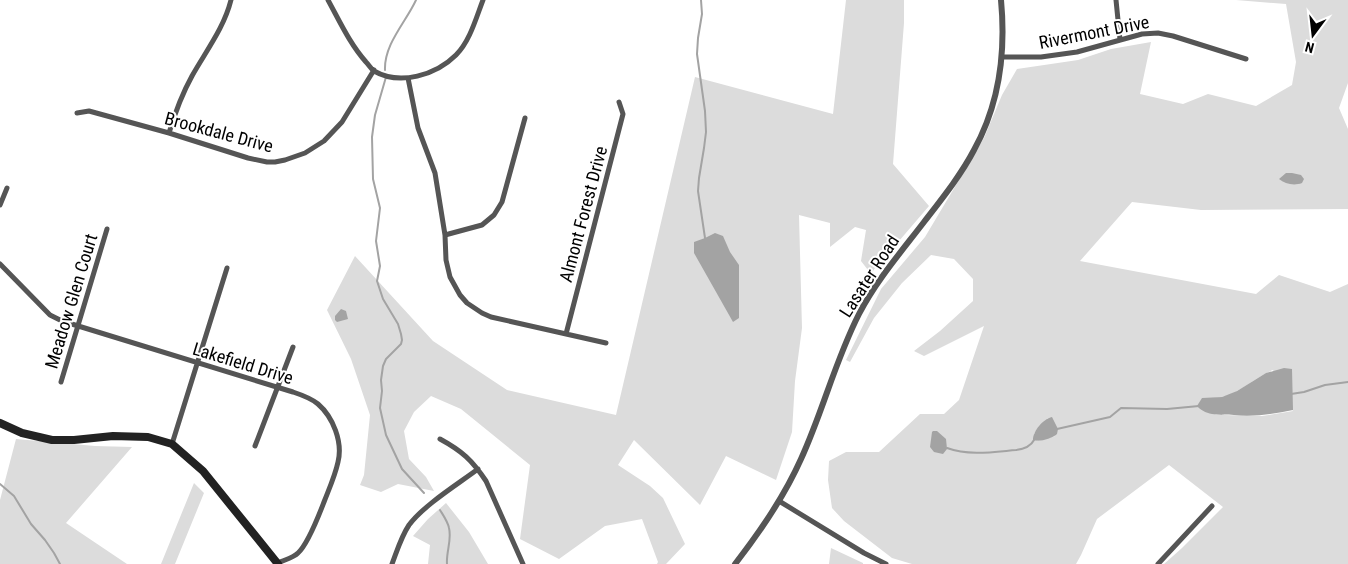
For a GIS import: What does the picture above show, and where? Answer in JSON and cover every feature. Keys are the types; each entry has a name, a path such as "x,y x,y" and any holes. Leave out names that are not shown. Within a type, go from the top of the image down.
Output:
{"main road":[{"path":"0,422 22,433 52,440 113,436 148,437 172,444 203,471 278,564"}],"street":[{"path":"169,133 183,94 224,21 231,0"},
{"path":"328,0 353,47 374,70 391,77 408,78 433,72 456,55 468,39 484,0"},
{"name":"Lasater Road","path":"734,564 779,501 803,454 847,337 860,312 889,267 930,214 973,151 982,132 992,106 999,78 1003,34 1001,0"},
{"path":"1116,0 1120,40"},
{"name":"Rivermont Drive","path":"1002,57 1041,57 1077,52 1142,34 1158,33 1246,59"},
{"name":"Brookdale Drive","path":"77,113 89,111 267,162 286,160 295,158 314,148 333,132 350,110 374,70"},
{"path":"408,78 418,128 435,173 446,260 450,277 457,291 467,303 491,317 606,343"},
{"name":"Almont Forest Drive","path":"566,334 623,114 618,102"},
{"path":"444,234 482,225 494,215 502,202 525,118"},
{"path":"0,205 7,188"},
{"name":"Meadow Glen Court","path":"61,382 107,229"},
{"name":"Lakefield Drive","path":"0,264 50,315 62,321 277,387 307,397 318,404 330,418 337,434 340,449 338,462 320,512 307,540 298,553 278,564"},
{"path":"172,444 226,268"},
{"path":"255,446 293,347"},
{"path":"440,439 468,457 486,481 523,564"},
{"path":"392,564 409,525 419,514 478,469"},
{"path":"779,501 864,553 886,564"},
{"path":"1158,564 1212,506"}],"shaded area":[{"path":"846,0 904,0 904,23 893,164 929,206 899,241 888,249 871,274 861,261 866,230 855,227 830,247 830,223 799,215 802,328 795,381 792,432 776,480 726,456 700,505 634,440 618,465 650,486 663,498 685,544 666,564 657,564 658,562 642,519 605,526 559,559 520,539 530,465 461,409 431,396 414,412 404,431 409,459 426,477 434,491 398,484 381,492 360,485 364,475 370,415 351,359 327,310 355,256 433,341 507,390 616,415 695,77 833,114"},
{"path":"1236,0 1348,0 1348,83 1339,108 1348,129 1348,209 1201,210 1132,202 1080,261 1256,294 1279,275 1330,292 1348,284 1348,564 1164,564 1223,507 1169,465 1097,519 1076,564 912,564 892,558 844,521 832,508 828,480 829,461 846,452 879,452 920,414 944,414 959,400 984,326 924,356 914,351 940,331 973,301 973,279 954,259 931,255 902,283 874,318 850,362 846,360 881,289 925,237 984,138 1002,95 1017,69 1078,60 1111,49 1151,42 1140,94 1183,104 1208,94 1256,106 1292,85 1296,62 1286,4","holes":["1273,370 1293,411 1262,416 1224,415 1210,399 1229,395","1048,418 1055,436 1037,441 1034,434"]},
{"path":"1286,173 1301,175 1304,179 1299,184 1281,181 1279,179"},
{"path":"715,233 723,236 730,252 739,265 739,318 733,322 694,253 694,242"},
{"path":"341,309 346,311 348,319 337,322 335,316"},
{"path":"1284,368 1292,369 1293,410 1241,416 1205,412 1197,406 1202,398 1222,397 1237,391 1266,373"},
{"path":"1052,417 1058,429 1057,434 1045,440 1033,440 1039,426 1045,420"},
{"path":"933,431 937,431 946,439 947,449 943,454 934,452 930,447"},
{"path":"16,439 95,446 132,447 66,523 127,564 0,564 0,500"},
{"path":"194,483 204,493 175,564 161,564"},
{"path":"446,503 469,532 488,564 428,564 430,545 413,536"},
{"path":"831,548 863,563 863,564 829,564"}],"waterway":[{"path":"385,70 388,51 416,0"},
{"path":"701,0 702,14 697,54 706,132 698,191 705,238"},
{"path":"386,77 375,115 372,137 373,179 380,208 376,241 380,266 377,281 383,299 398,324 402,340 401,344 386,359 383,366 380,408 386,435 402,469 424,493"},
{"path":"1291,394 1325,385 1348,382"},
{"path":"1057,429 1110,417 1121,408 1167,409 1199,406"},
{"path":"947,448 972,453 999,452 1022,449 1029,446 1034,440"},
{"path":"0,484 14,496 31,524 45,540 60,564"},
{"path":"440,510 448,523 450,532 447,564"}]}
